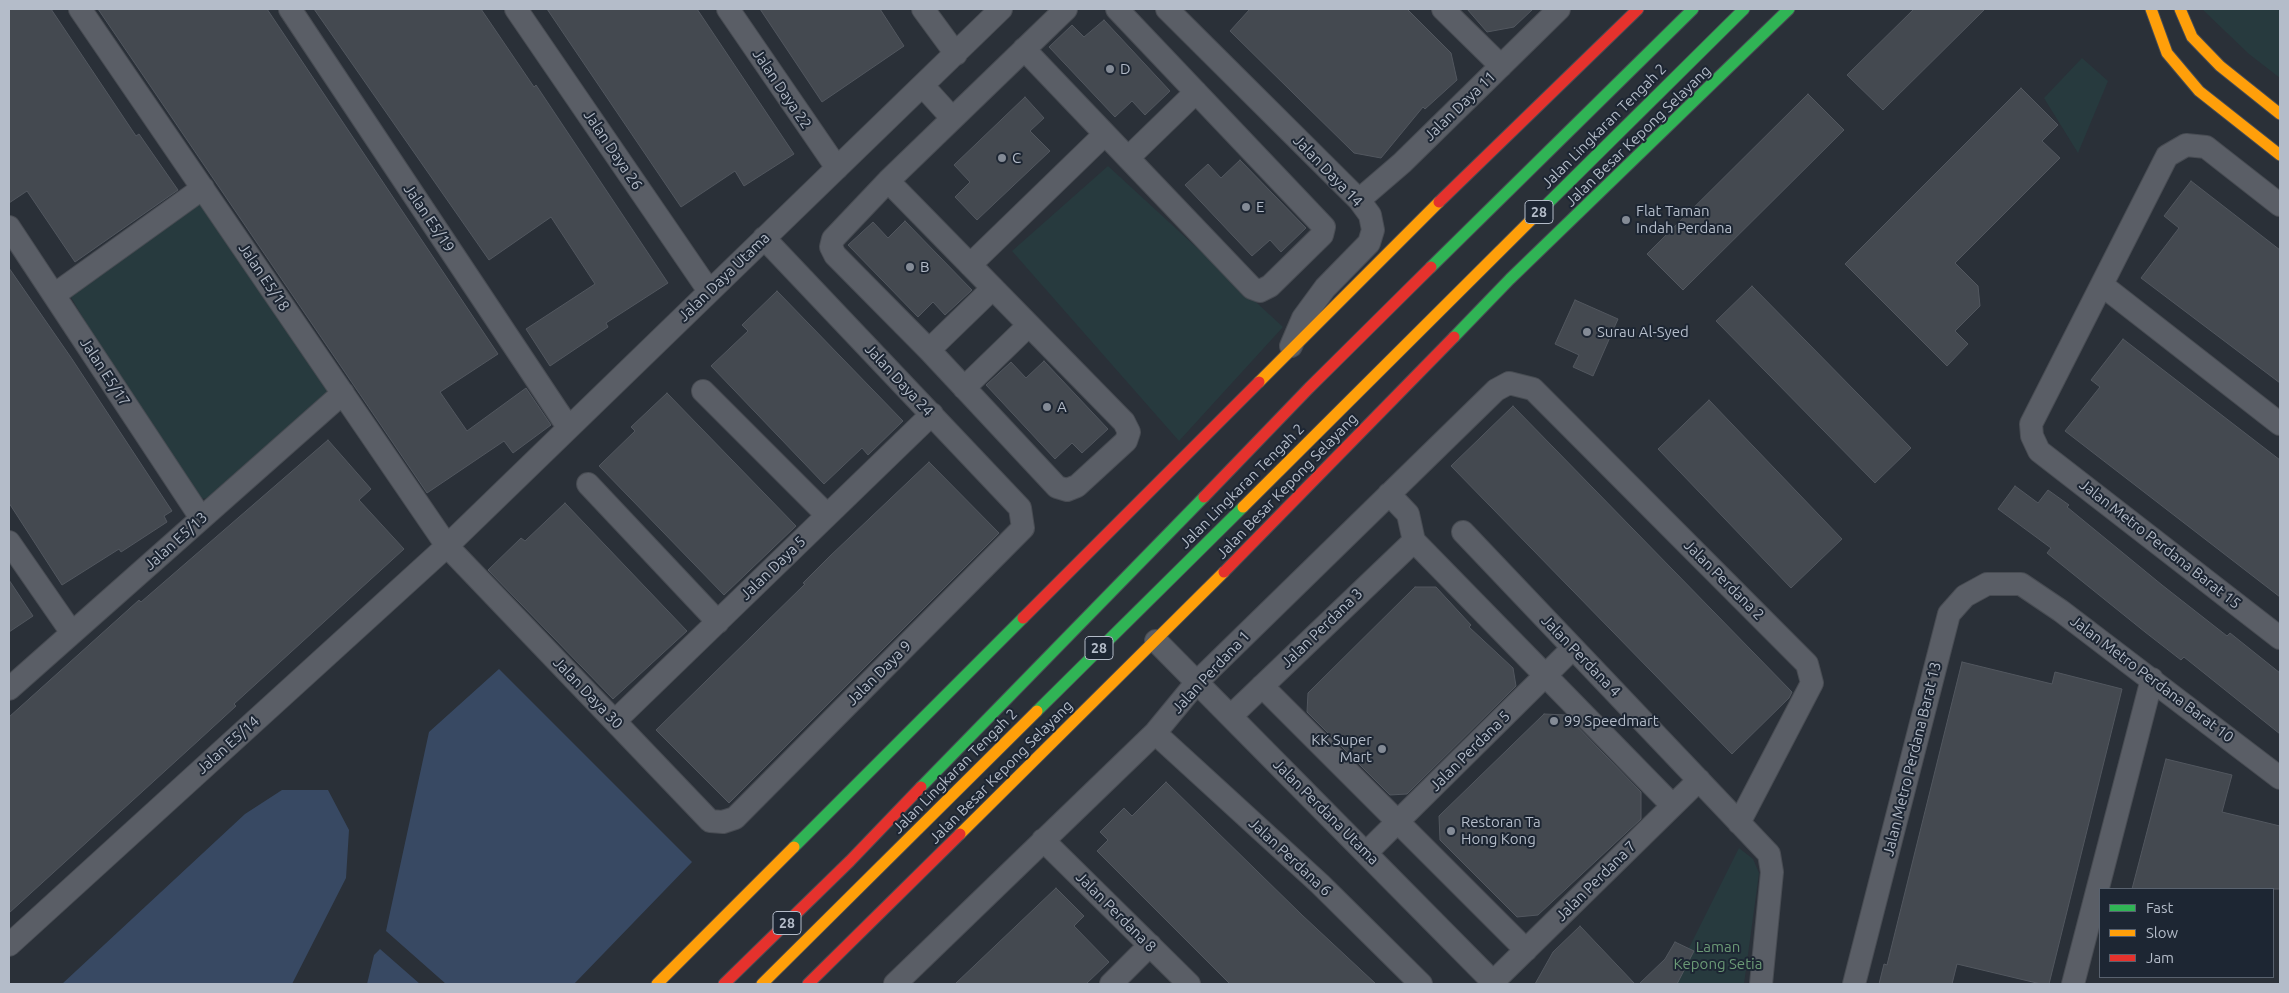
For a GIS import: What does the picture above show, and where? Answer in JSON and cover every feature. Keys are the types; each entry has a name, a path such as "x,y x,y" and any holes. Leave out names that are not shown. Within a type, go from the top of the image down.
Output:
{"main road":[{"path":"657,984 1288,354 1638,9"},
{"name":"Jalan Lingkaran Tengah 2","path":"724,984 850,861 1310,388 1693,9"},
{"name":"Jalan Lingkaran Tengah 2","path":"762,984 1744,9"},
{"name":"Jalan Besar Kepong Selayang","path":"808,984 1156,641 1510,279 1789,9"},
{"path":"2151,9 2166,53 2199,91 2280,155"},
{"path":"2180,9 2192,37 2220,66 2280,114"}],"street":[{"name":"Jalan E5/18","path":"80,9 447,546"},
{"name":"Jalan E5/19","path":"290,9 568,427"},
{"name":"Jalan Daya 26","path":"516,9 709,291"},
{"name":"Jalan Daya 22","path":"728,9 837,168"},
{"path":"924,9 956,54"},
{"name":"Jalan Daya Utama","path":"447,546 1001,9"},
{"path":"888,181 1124,422 1129,432 1126,441 1077,486 1067,490 1057,487 929,350 835,255 832,247 833,239 888,181 1066,9"},
{"path":"1024,49 1252,288 1260,291 1270,286 1322,235 1324,227 1117,9"},
{"name":"Jalan Daya 14","path":"1167,9 1359,200 1370,215 1373,230 1369,243 1325,288 1303,318 1288,354"},
{"path":"1443,9 1501,66"},
{"name":"Jalan Daya 11","path":"1359,200 1402,163 1559,9"},
{"path":"2166,53 2192,37"},
{"path":"923,86 952,118"},
{"path":"1128,158 1196,92"},
{"path":"970,265 1105,134"},
{"path":"2280,205 2206,146 2186,145 2167,156 2102,285 2280,424"},
{"path":"54,295 203,188"},
{"name":"Jalan E5/17","path":"9,227 201,518"},
{"name":"Jalan Daya 24","path":"764,238 1020,508 1023,528"},
{"name":"Jalan Metro Perdana Barat 15","path":"2102,285 2031,424 2032,436 2039,451 2280,638"},
{"path":"929,350 993,288"},
{"path":"964,388 1029,325"},
{"name":"Jalan Perdana 1","path":"895,984 1155,733 1197,682 1389,494 1496,390 1509,383"},
{"name":"Jalan Perdana 2","path":"1509,383 1533,388 1807,664 1812,683 1740,823"},
{"path":"703,391 827,515"},
{"name":"Jalan E5/13","path":"9,689 343,393"},
{"name":"Jalan Daya 5","path":"614,721 932,414"},
{"path":"588,484 718,622"},
{"path":"1389,494 1408,514 1414,541 1672,805"},
{"name":"Jalan Daya 9","path":"735,818 1023,528"},
{"name":"Jalan Perdana 4","path":"1462,532 1769,854 1772,872 1761,984"},
{"name":"Jalan Perdana 3","path":"1231,716 1414,541"},
{"path":"9,542 72,633"},
{"name":"Jalan Daya 30","path":"447,546 710,821 724,822 735,818"},
{"name":"Jalan E5/14","path":"9,945 447,546"},
{"name":"Jalan Metro Perdana Barat 13","path":"1854,984 1949,614 1965,596 1987,584 2021,584"},
{"name":"Jalan Metro Perdana Barat 10","path":"2021,584 2062,611 2280,778"},
{"name":"Jalan Perdana Utama","path":"1156,641 1494,983"},
{"name":"Jalan Perdana 5","path":"1366,853 1573,648"},
{"path":"2073,984 2152,679"},
{"path":"1262,686 1526,950"},
{"name":"Jalan Perdana 6","path":"1155,733 1320,884 1422,984"},
{"name":"Jalan Perdana 7","path":"1494,983 1699,780"},
{"name":"Jalan Perdana 8","path":"1043,840 1189,984"},
{"path":"1111,984 1150,945"}],"green space":[{"path":"2202,9 2280,9 2280,78 2249,54"},
{"path":"2082,58 2108,81 2078,153 2044,98"},
{"path":"1108,166 1283,327 1179,441 1012,251"},
{"path":"209,197 343,393 229,494 190,501 65,287"},
{"name":"Laman Kepong Setia","path":"1739,848 1753,859 1759,873 1744,984 1671,984"}],"water":[{"path":"499,669 692,862 574,984 446,984 386,931 429,732"},
{"path":"282,790 328,790 349,830 346,878 292,984 62,984 245,814"},
{"path":"380,949 420,984 367,984 374,955"}],"building":[{"path":"9,9 51,9 136,136 139,134 178,190 75,262 27,191 9,203"},
{"path":"98,9 267,9 498,354 440,392 467,431 526,388 551,425 513,453 504,441 427,493"},
{"path":"314,9 481,9 534,87 536,85 668,283 606,323 608,327 550,366 526,329 595,284 551,217 489,260"},
{"path":"547,9 697,9 794,154 744,186 735,171 681,207"},
{"path":"760,9 880,9 904,46 822,102"},
{"path":"1250,9 1407,9 1451,53 1457,80 1425,109 1423,107 1381,158 1354,153 1230,31"},
{"path":"1467,9 1533,9 1514,27 1487,32"},
{"path":"1914,9 1985,9 1883,110 1847,75"},
{"name":"D","path":"1104,20 1170,91 1145,115 1132,101 1115,117 1049,47 1072,25 1084,37"},
{"path":"2021,88 2058,125 2042,141 2060,158 1955,263 1978,286 1980,306 1955,331 1968,344 1947,366 1845,264"},
{"path":"1808,94 1844,130 1683,290 1647,254"},
{"name":"C","path":"1025,97 1044,118 1030,131 1050,151 977,220 955,197 970,182 954,165"},
{"name":"E","path":"1240,160 1306,228 1281,252 1270,240 1252,256 1185,185 1208,164 1221,178"},
{"path":"2191,181 2280,250 2280,383 2141,278 2179,228 2164,216"},
{"name":"B","path":"905,221 972,290 945,315 933,302 918,317 848,245 873,222 888,238"},
{"path":"9,268 72,359 172,511 164,516 167,522 121,552 119,549 62,585 9,503"},
{"path":"1752,286 1911,448 1875,483 1716,321"},
{"path":"777,291 903,421 868,455 862,448 824,484 711,366 748,331 742,325"},
{"name":"Surau Al-Syed","path":"1575,300 1618,319 1593,376 1573,367 1579,355 1555,344"},
{"path":"2123,339 2280,460 2280,597 2065,431 2100,387 2091,380"},
{"name":"A","path":"1044,361 1108,429 1082,453 1072,443 1055,459 986,385 1011,362 1026,378"},
{"path":"667,393 796,526 724,595 599,466 635,431 631,427"},
{"path":"1709,400 1842,539 1791,588 1658,449"},
{"path":"1513,406 1792,692 1789,698 1732,754 1451,466"},
{"path":"328,440 371,489 359,500 404,549 234,704 236,706 9,913 9,717 139,600 141,602"},
{"path":"929,462 999,533 729,803 656,730 805,584 803,583 830,556"},
{"path":"2015,486 2038,503 2048,490 2069,505 2067,507 2162,585 2227,636 2230,633 2280,673 2280,734 2184,657 2181,660 2145,632 2047,553 2051,548 1998,509"},
{"path":"565,503 687,631 613,699 488,570 521,538 525,541"},
{"path":"9,580 33,616 9,632"},
{"path":"1415,587 1436,587 1471,625 1469,627 1513,668 1516,686 1407,794 1390,795 1307,712 1308,693"},
{"path":"1962,662 2052,684 2055,672 2122,689 2049,984 2041,984 1957,964 1952,984 1879,984 1884,964 1887,965"},
{"path":"1544,714 1566,715 1641,792 1641,819 1538,915 1517,917 1440,840 1439,816"},
{"path":"2166,759 2232,775 2222,812 2280,826 2280,889 2132,888"},
{"path":"1166,782 1302,915 1376,984 1230,984 1097,851 1108,840 1100,832 1124,808 1132,816"},
{"path":"1056,888 1084,916 1074,926 1109,962 1086,984 955,984"},
{"path":"1580,926 1635,984 1535,984 1553,952"},
{"path":"1675,942 1694,951 1677,984 1639,984 1665,959"}],"traffic: fast":[{"path":"1431,267 1693,9"},
{"path":"1535,216 1744,9"},
{"path":"1454,337 1510,279 1789,9"},
{"path":"921,787 1204,497"},
{"path":"1037,711 1243,507"},
{"path":"794,847 1023,618"}],"traffic: slow":[{"path":"2151,9 2167,53 2199,91 2280,155"},
{"path":"2180,9 2192,37 2220,66 2280,114"},
{"path":"1259,382 1439,202"},
{"path":"1243,507 1535,216"},
{"path":"960,834 1224,572"},
{"path":"762,984 1037,711"},
{"path":"657,984 794,847"}],"traffic: jam":[{"path":"1439,202 1638,9"},
{"path":"1204,497 1309,388 1431,267"},
{"path":"1224,572 1454,337"},
{"path":"1023,618 1259,382"},
{"path":"724,984 850,861 921,787"},
{"path":"808,984 960,834"}],"place":[{"name":"D","path":"1110,69"},
{"name":"C","path":"1002,158"},
{"name":"E","path":"1246,207"},
{"name":"Flat Taman Indah Perdana","path":"1626,220"},
{"name":"B","path":"910,267"},
{"name":"Surau Al-Syed","path":"1587,332"},
{"name":"A","path":"1047,407"},
{"name":"99 Speedmart","path":"1554,721"},
{"name":"KK Super Mart","path":"1382,749"},
{"name":"Restoran Ta Hong Kong","path":"1451,831"}]}
